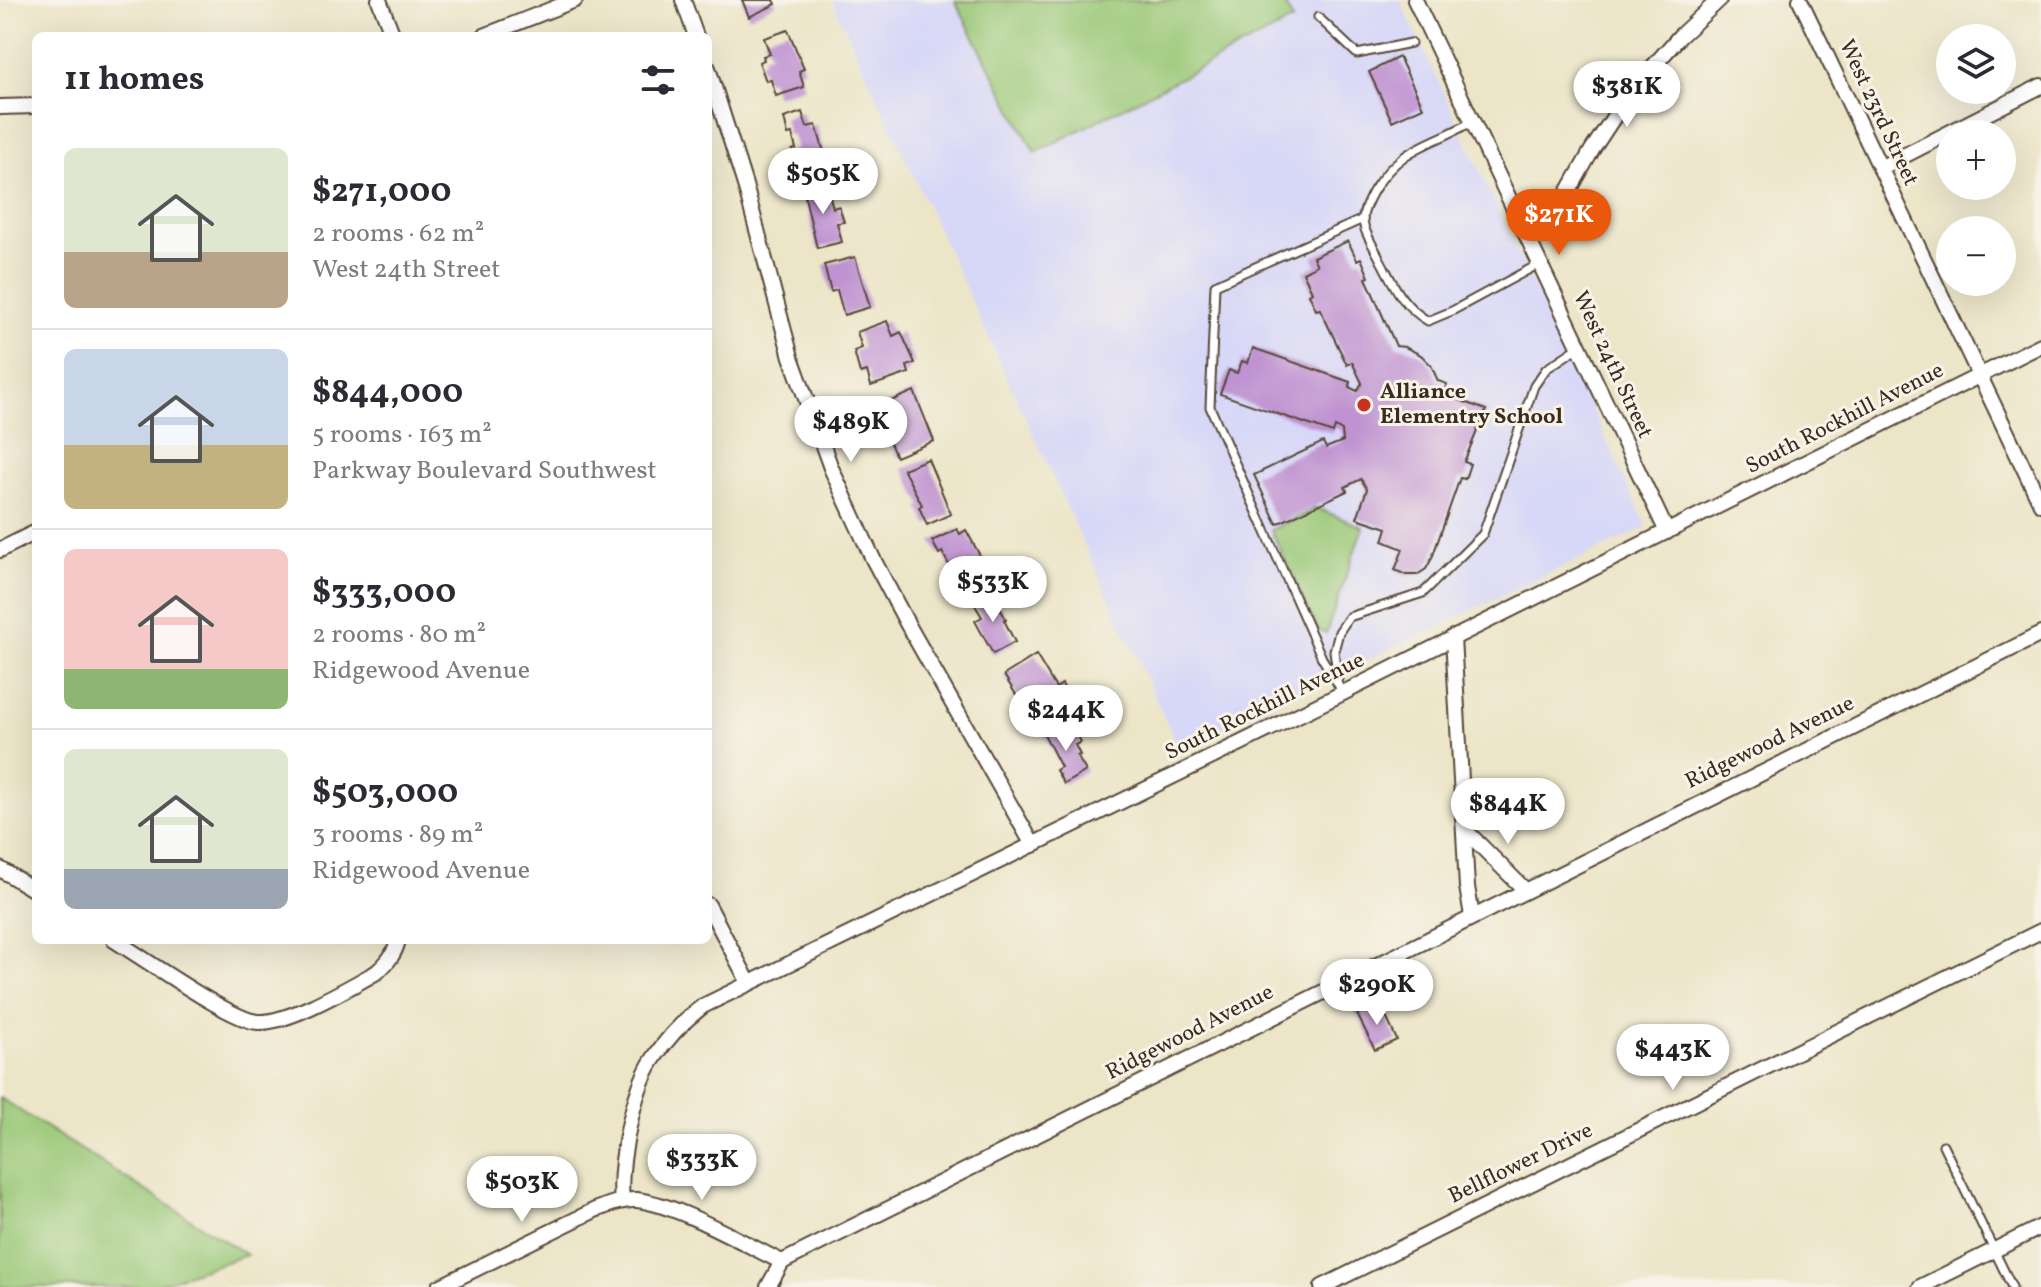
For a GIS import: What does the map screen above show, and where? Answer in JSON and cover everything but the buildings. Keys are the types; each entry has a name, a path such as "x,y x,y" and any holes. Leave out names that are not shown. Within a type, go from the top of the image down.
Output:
{"street":[{"path":"379,0 391,32"},
{"path":"494,32 575,0"},
{"path":"683,0 695,32"},
{"name":"West 24th Street","path":"1415,0 1667,532"},
{"path":"1523,226 1562,203 1629,94 1680,36 1719,0"},
{"name":"West 23rd Street","path":"1800,0 2041,504"},
{"path":"712,81 745,185 791,357 831,468 908,625 1033,845"},
{"path":"1880,168 2041,86"},
{"path":"0,107 32,106"},
{"name":"South Rockhill Avenue","path":"622,1201 626,1142 650,1063 686,1019 703,1006 1343,693 2041,345"},
{"path":"0,550 32,534"},
{"name":"Ridgewood Avenue","path":"782,1262 2041,634"},
{"path":"1453,637 1467,887 1472,916"},
{"path":"1464,829 1525,890"},
{"path":"0,869 32,889"},
{"path":"712,913 749,983"},
{"name":"Bellflower Drive","path":"1322,1287 2041,931"},
{"path":"120,944 234,1015 257,1023 286,1017 362,981 388,962 397,944"},
{"path":"439,1287 595,1210 622,1201 647,1202 686,1216 782,1262 768,1287"},
{"path":"1920,1287 2041,1227"}],"lane":[{"path":"1318,17 1357,54 1411,43"},
{"path":"1473,121 1399,158 1385,173 1370,197 1363,219 1369,236 1401,299 1411,311 1428,321 1541,263"},
{"path":"1343,693 1322,658 1210,407 1210,391 1215,285 1363,219"},
{"path":"1343,693 1336,672 1334,651 1339,632 1349,617 1423,593 1483,534 1534,386 1546,369 1579,347"},
{"path":"1943,1145 2012,1287"}],"shaded area":[{"path":"832,0 1400,0 1647,527 1179,749"}],"green space":[{"path":"1282,0 1293,20 1035,153 955,1"},
{"path":"1316,508 1363,527 1326,633 1318,630 1271,530"},
{"path":"1357,991 1367,994 1372,1006 1357,1014 1349,998"},
{"path":"0,1098 247,1255 149,1287 0,1287"}],"place":[{"name":"Alliance Elementry School","path":"1364,405"}]}
